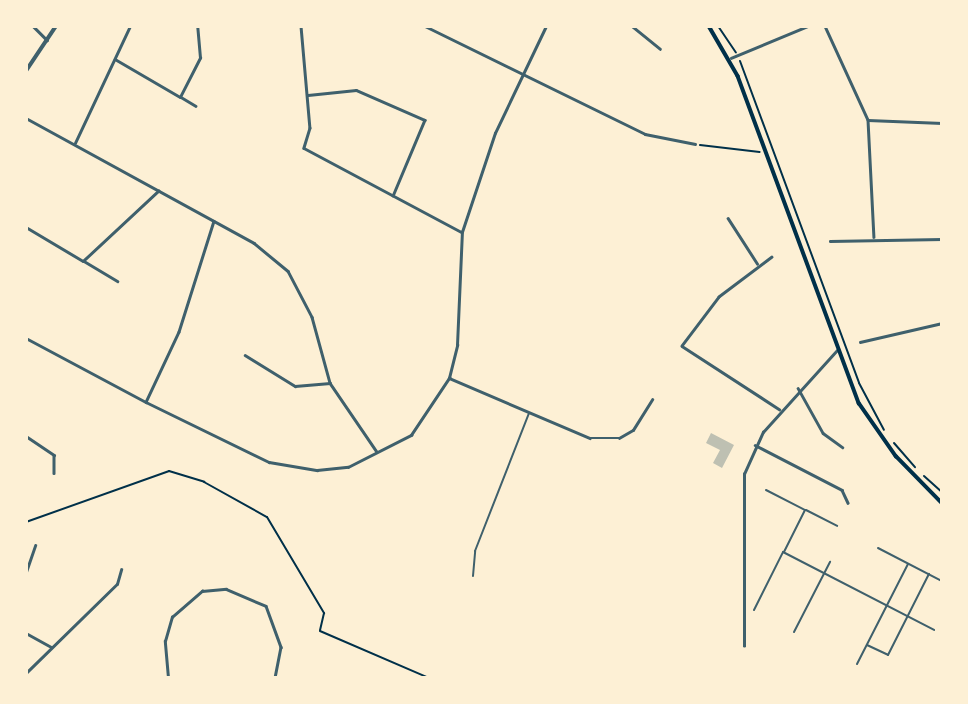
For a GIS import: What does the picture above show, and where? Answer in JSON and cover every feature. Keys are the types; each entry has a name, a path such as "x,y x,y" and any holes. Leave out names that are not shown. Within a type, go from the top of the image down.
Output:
{"main road":[{"path":"709,26 730,58 836,350 877,432 942,503"}],"street":[{"path":"33,26 47,40"},
{"path":"26,71 57,26"},
{"path":"75,143 130,26"},
{"path":"180,97 200,58 197,26"},
{"path":"301,26 308,95 304,148 462,232"},
{"path":"425,26 521,78 645,134 695,144"},
{"path":"26,338 146,402 269,462 317,470 348,467 411,435 449,377 457,345 462,232 495,133 546,26"},
{"path":"632,26 660,49"},
{"path":"730,58 808,26"},
{"path":"825,26 868,120 874,237"},
{"path":"115,59 196,106"},
{"path":"308,95 356,90 425,120 393,196"},
{"path":"26,118 214,221 288,271 312,317 330,383 378,453"},
{"path":"868,120 942,123"},
{"path":"83,261 159,190"},
{"path":"728,218 757,263"},
{"path":"146,402 180,332 214,221"},
{"path":"26,227 117,281"},
{"path":"830,241 874,237 942,239"},
{"path":"772,257 757,263 719,297 682,346 779,410"},
{"path":"860,342 942,323"},
{"path":"744,646 740,496 755,445 797,388 836,350"},
{"path":"245,355 295,386 330,383"},
{"path":"449,377 529,412 605,440 633,430 652,400"},
{"path":"797,388 823,433 842,447"},
{"path":"26,436 54,455 54,473"},
{"path":"755,445 842,490 848,503"},
{"path":"26,572 35,546"},
{"path":"26,673 117,584 121,570"},
{"path":"168,678 165,641 172,617 202,591 226,589 266,606 281,646 275,678"},
{"path":"26,633 52,647"}],"lane":[{"path":"473,576 475,551 529,412"},
{"path":"765,490 837,526"},
{"path":"754,610 805,510"},
{"path":"878,548 942,581"},
{"path":"783,552 934,630"},
{"path":"794,632 830,562"},
{"path":"857,664 908,564"},
{"path":"867,645 887,655 929,575"}],"path":[{"path":"718,26 738,56 859,383 887,435 942,492"},
{"path":"695,144 766,153"},
{"path":"26,522 169,471 204,482 267,517 324,613 320,631 429,678"}],"building":[{"path":"711,433 734,445 722,468 713,463 720,450 706,443"}]}
